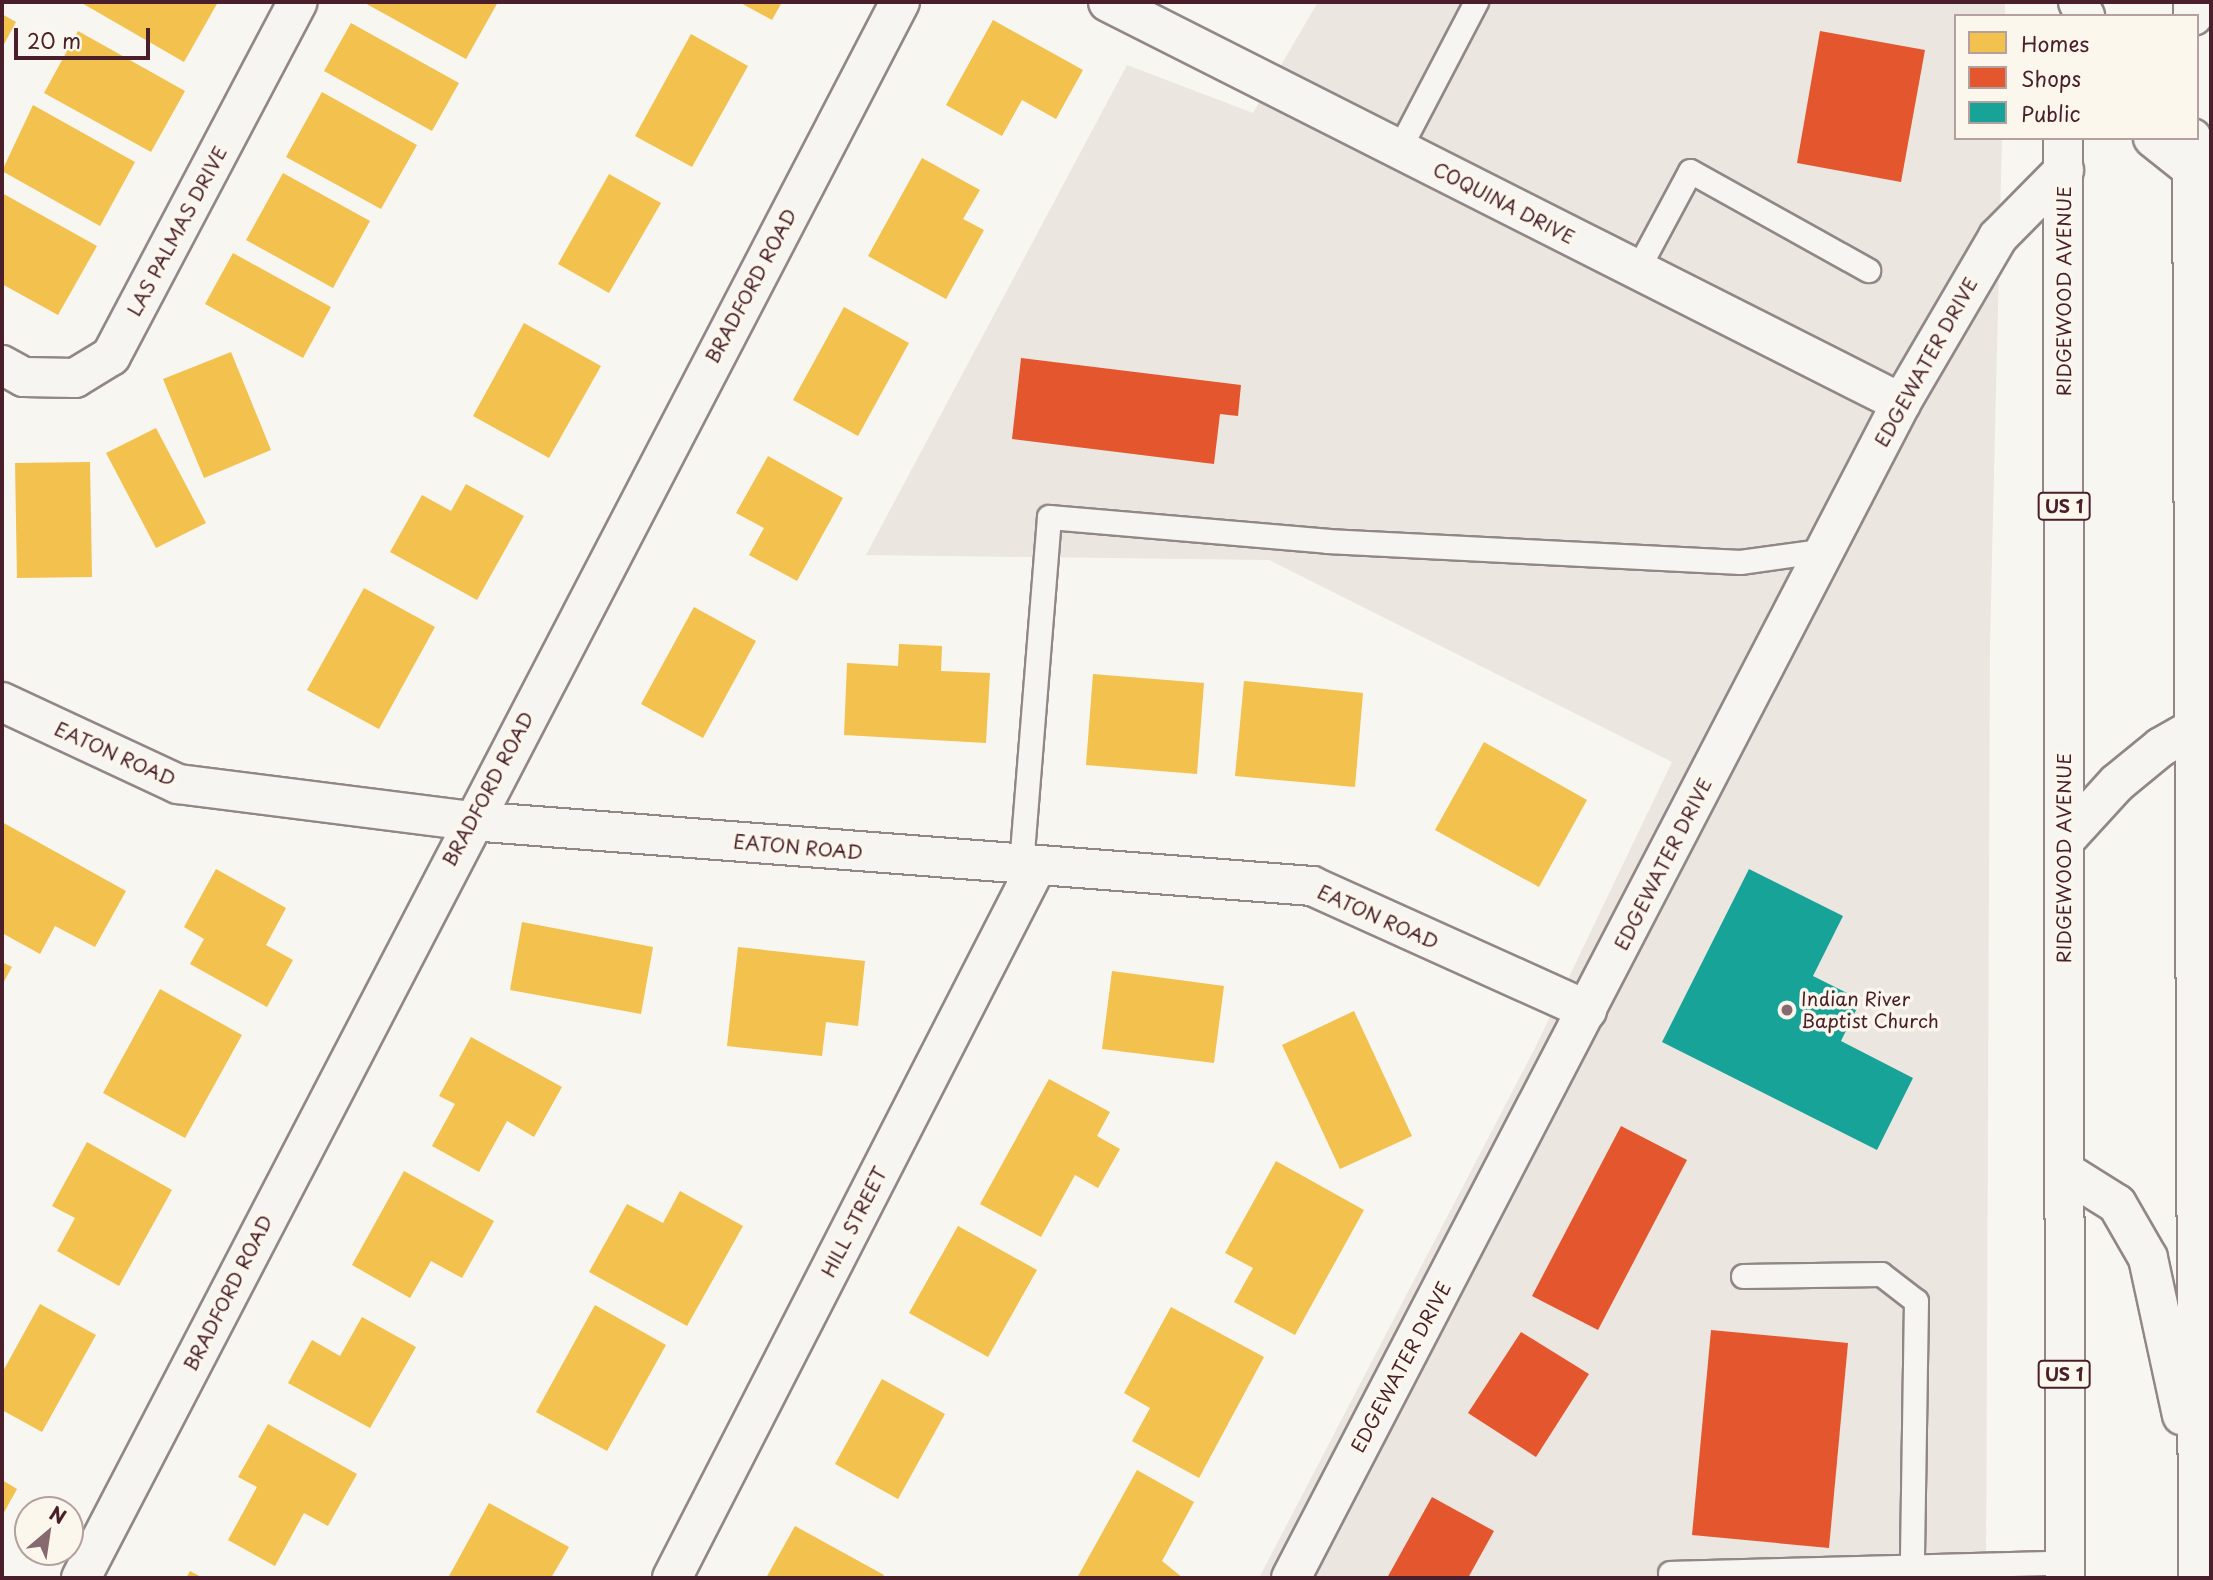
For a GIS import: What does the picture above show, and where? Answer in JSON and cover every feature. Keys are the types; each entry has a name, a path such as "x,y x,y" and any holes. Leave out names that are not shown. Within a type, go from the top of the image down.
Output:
{"street":[{"name":"LAS PALMAS DRIVE","path":"2,365 24,377 75,378 111,356 298,2"},
{"name":"BRADFORD ROAD","path":"81,1578 471,821 900,2"},
{"name":"COQUINA DRIVE","path":"1108,2 1901,403"},
{"path":"2157,140 2199,162 2205,729 2204,1381 2196,1475 2197,1578"},
{"name":"EDGEWATER DRIVE","path":"1291,1578 1901,403 1998,237 2063,154"},
{"name":"RIDGEWOOD AVENUE","path":"2063,154 2065,1571"},
{"name":"EATON ROAD","path":"2,702 178,784 471,821 1312,886 1587,1010"},
{"path":"2064,841 2117,783 2205,729"},
{"name":"HILL STREET","path":"672,1578 1029,866"},
{"path":"2064,1171 2117,1204 2148,1258 2196,1475"}],"lane":[{"path":"1399,149 1476,2"},
{"path":"1637,270 1690,171 1868,270"},
{"path":"1029,866 1049,517 1327,541 1740,562 1826,550"},
{"path":"1743,1276 1881,1274 1916,1301 1912,1567"},
{"path":"1670,1573 1878,1573 1912,1567 2065,1571"}],"shaded area":[{"path":"1318,2 2005,2 2005,14 1954,14 1954,140 2002,140 1990,643 1986,1578 1259,1578 1535,1048 1672,762 1269,560 866,555 1127,65 1253,113"}],"building: Homes":[{"path":"80,2 218,2 184,62"},
{"path":"363,2 498,2 466,59"},
{"path":"739,2 782,2 772,20"},
{"path":"2,14 16,22 2,48"},
{"path":"993,20 1083,70 1056,119 1022,100 1002,136 946,105"},
{"path":"351,23 459,83 432,131 324,71"},
{"path":"78,31 185,91 151,152 44,93"},
{"path":"691,34 748,66 692,167 635,136"},
{"path":"322,92 417,145 381,209 286,157"},
{"path":"33,105 135,162 100,226 2,171"},
{"path":"922,158 980,190 963,219 984,230 946,299 868,256"},
{"path":"283,173 370,221 333,288 246,240"},
{"path":"609,174 661,203 609,293 558,264"},
{"path":"2,193 97,246 58,315 2,284"},
{"path":"233,253 331,307 303,358 205,304"},
{"path":"844,307 909,343 858,436 793,400"},
{"path":"524,323 601,366 549,458 473,416"},
{"path":"231,352 271,450 204,478 163,379"},
{"path":"156,428 206,523 156,548 106,453"},
{"path":"768,456 843,498 797,581 749,555 764,528 736,513"},
{"path":"90,462 92,577 17,578 15,463"},
{"path":"466,484 524,516 477,600 390,552 422,495 451,511"},
{"path":"364,588 435,627 379,729 307,690"},
{"path":"694,607 756,641 703,738 641,704"},
{"path":"899,644 942,646 941,671 990,673 986,743 844,735 847,663 898,666"},
{"path":"1093,674 1204,683 1197,774 1086,765"},
{"path":"1244,681 1363,693 1355,787 1235,776"},
{"path":"1484,742 1587,800 1539,887 1435,830"},
{"path":"2,822 126,891 95,947 55,926 40,954 2,933"},
{"path":"216,869 286,908 266,945 293,960 267,1007 190,964 204,939 184,927"},
{"path":"522,922 653,947 641,1014 510,990"},
{"path":"738,947 865,961 858,1026 826,1022 822,1056 727,1046"},
{"path":"2,962 12,967 2,985"},
{"path":"1112,971 1224,986 1214,1063 1102,1049"},
{"path":"160,989 242,1035 185,1138 103,1093"},
{"path":"1354,1011 1412,1136 1340,1169 1282,1045"},
{"path":"471,1037 562,1087 534,1137 507,1121 479,1172 432,1146 455,1104 439,1096"},
{"path":"1049,1079 1110,1112 1097,1136 1120,1149 1098,1188 1075,1175 1041,1237 980,1204"},
{"path":"87,1142 172,1190 119,1286 57,1251 75,1218 52,1206"},
{"path":"1276,1161 1364,1210 1295,1335 1234,1302 1253,1268 1225,1253"},
{"path":"404,1171 494,1221 462,1278 431,1261 410,1298 352,1265"},
{"path":"680,1191 743,1226 687,1326 589,1272 627,1204 663,1223"},
{"path":"958,1226 1037,1270 988,1357 909,1313"},
{"path":"40,1304 96,1335 42,1432 2,1410 2,1373"},
{"path":"595,1305 666,1345 607,1451 536,1412"},
{"path":"1171,1307 1264,1357 1199,1478 1132,1441 1150,1408 1124,1393"},
{"path":"362,1317 416,1347 370,1428 288,1383 312,1340 340,1356"},
{"path":"882,1379 945,1414 898,1499 835,1464"},
{"path":"268,1424 357,1474 328,1526 304,1513 275,1566 228,1540 257,1487 238,1477"},
{"path":"1137,1470 1194,1502 1162,1561 1183,1578 1077,1578"},
{"path":"2,1480 17,1489 2,1516"},
{"path":"489,1503 569,1547 551,1578 448,1578"},
{"path":"795,1526 884,1575 882,1578 766,1578"},
{"path":"190,1571 203,1578 186,1578"}],"building: Shops":[{"path":"1820,31 1925,50 1901,182 1797,163"},
{"path":"1021,358 1241,385 1238,416 1220,414 1214,464 1012,439"},
{"path":"1621,1126 1687,1160 1598,1330 1532,1296"},
{"path":"1711,1330 1848,1343 1829,1548 1692,1535"},
{"path":"1521,1332 1589,1374 1536,1457 1468,1413"},
{"path":"1432,1497 1494,1531 1468,1578 1387,1578"}],"building: Public":[{"path":"1749,869 1843,916 1813,976 1861,1000 1841,1041 1913,1078 1877,1150 1662,1042"}],"place":[{"name":"Indian River Baptist Church","path":"1787,1010"}]}
